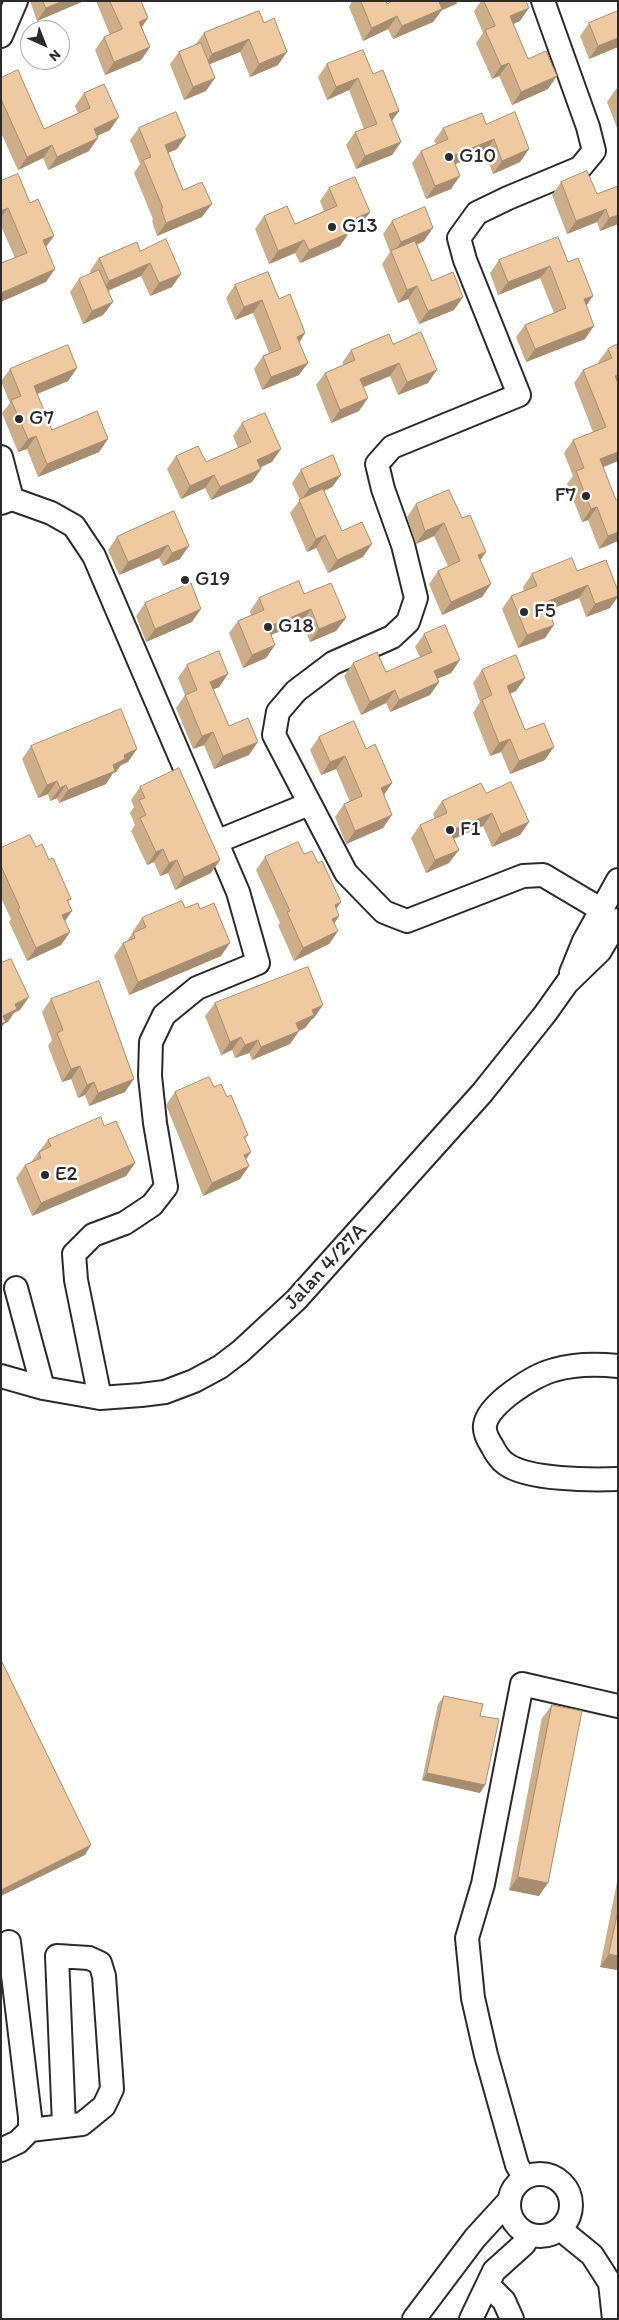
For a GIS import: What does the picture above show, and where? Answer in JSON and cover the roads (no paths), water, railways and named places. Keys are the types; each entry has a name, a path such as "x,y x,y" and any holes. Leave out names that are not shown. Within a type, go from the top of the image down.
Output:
{"street":[{"path":"1,36 16,1"},
{"path":"543,1 588,127 594,150 580,168 477,213 459,238 465,260 519,395 392,447 377,464 383,489 404,545 416,598 408,622 392,637 333,663 296,691 278,712 274,735 346,872 384,912 407,921 523,876 543,875 610,915"},
{"path":"1,457 7,501 51,513 74,526 94,556 238,892 258,963 196,988 164,1015 151,1042 150,1076 155,1124 166,1187 152,1205 125,1223 93,1235 74,1254 76,1280 100,1398"},
{"path":"216,842 309,804"},
{"name":"Jalan 4/27A","path":"1,1376 43,1388 100,1398 165,1392 194,1381 220,1367 254,1340 296,1300 482,1094 546,1014 567,983 584,941 610,915 618,880"},
{"path":"16,1288 43,1388"},
{"path":"618,1366 594,1364 554,1369 536,1376 491,1409 484,1426 488,1440 506,1464 530,1474 595,1480 618,1479"},
{"path":"524,2177 517,2165 486,2055 473,1998 467,1938 483,1884 522,1684 618,1706"},
{"path":"9,1942 30,2116 30,2130"},
{"path":"1,2150 18,2142 30,2130 82,2124 104,2106 112,2089 104,1976 100,1963 89,1958 56,1956 64,2125"},
{"path":"545,2174 554,2177 569,2191 571,2212 567,2221 560,2229 546,2236 530,2235 520,2230 513,2222 509,2213 508,2202 510,2192 524,2177 545,2174"},
{"path":"414,2319 475,2238 508,2202"},
{"path":"560,2229 592,2254 610,2283 614,2319"},
{"path":"471,2319 494,2271 524,2244 530,2235"},
{"path":"488,2285 504,2301 512,2319"}],"place":[{"name":"G10","path":"449,157"},
{"name":"G13","path":"332,227"},
{"name":"G7","path":"19,419"},
{"name":"F7","path":"586,496"},
{"name":"G19","path":"185,580"},
{"name":"F5","path":"524,612"},
{"name":"G18","path":"268,627"},
{"name":"F1","path":"450,830"},
{"name":"E2","path":"45,1175"}]}
